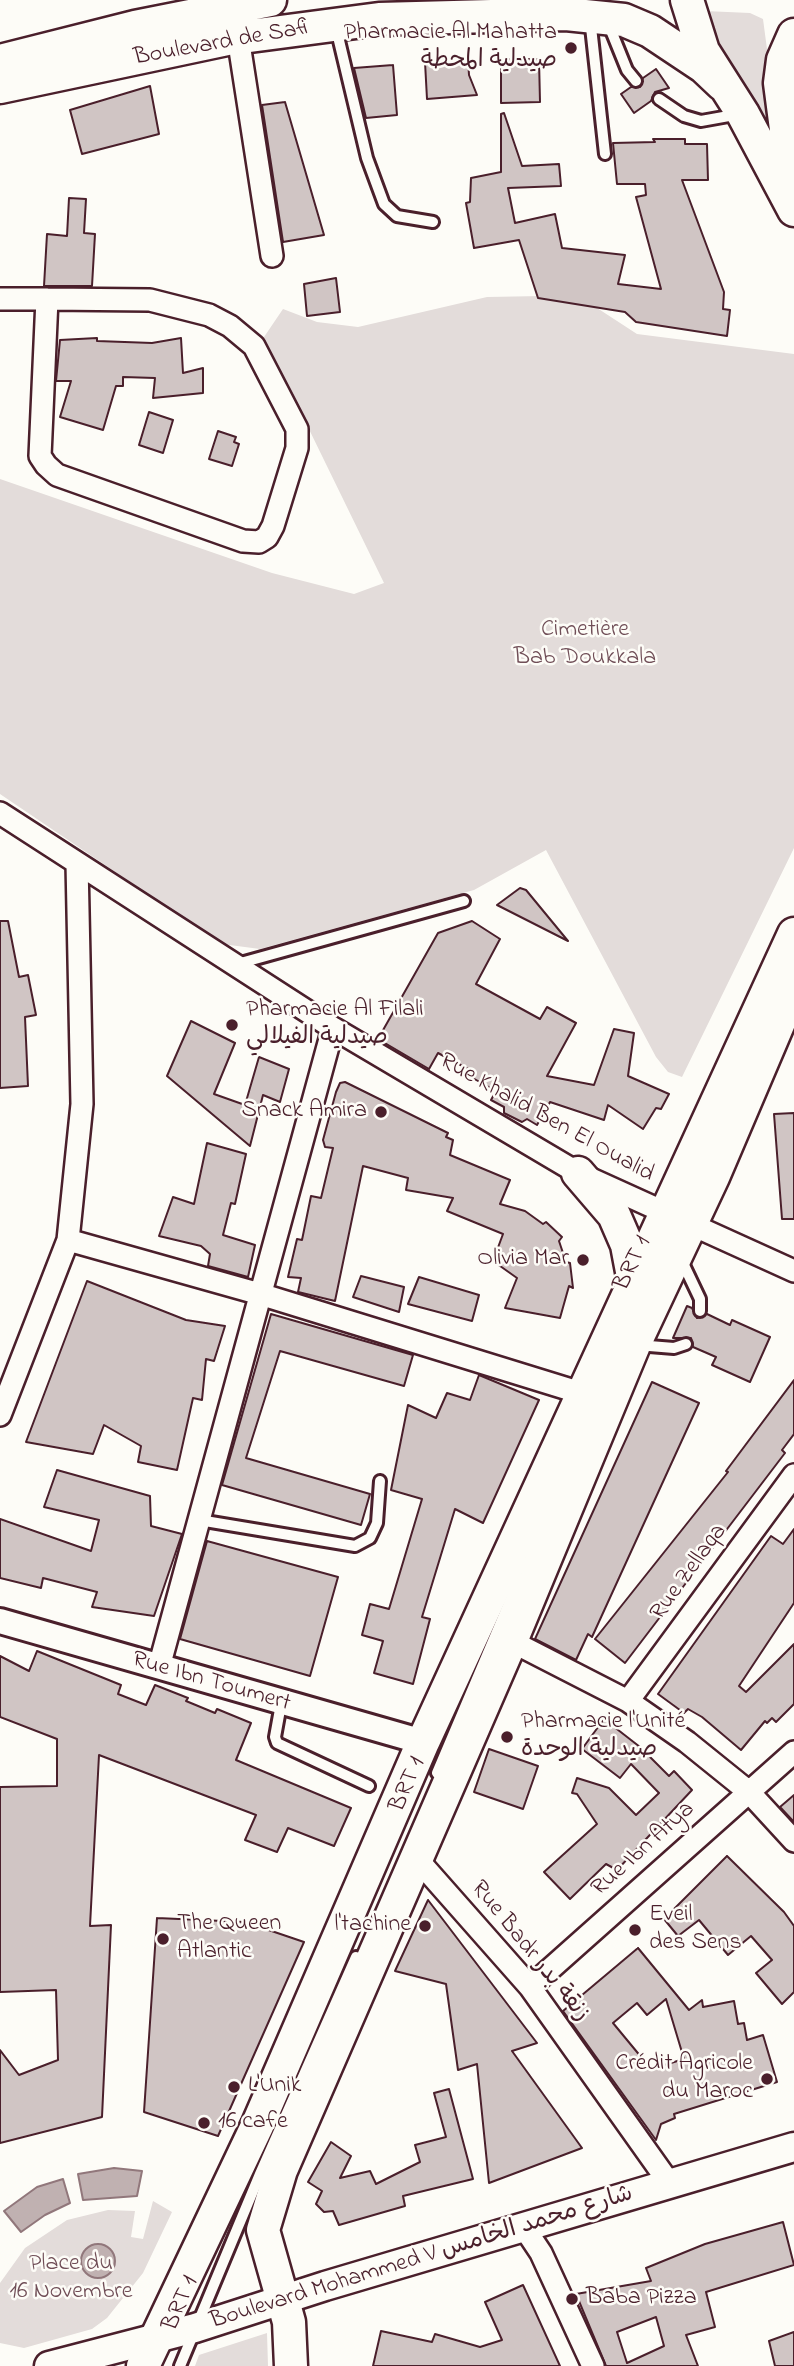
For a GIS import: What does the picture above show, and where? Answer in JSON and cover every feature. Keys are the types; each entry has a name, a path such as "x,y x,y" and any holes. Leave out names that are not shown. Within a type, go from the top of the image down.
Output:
{"main road":[{"name":"Boulevard de Safi","path":"0,87 229,28 270,0"},
{"path":"687,0 703,51 722,85 743,114 794,210"},
{"name":"Boulevard de Safi","path":"0,61 229,28 335,25 378,9 566,14 624,20 650,31 704,67 722,85"},
{"path":"794,35 782,60 779,83 794,191"},
{"path":"292,2366 289,2322 263,2230 271,2199 511,1641 625,1344 700,1171 794,934"},
{"path":"700,1171 794,987"},
{"path":"578,1173 614,1215 627,1245 634,1282"},
{"path":"150,2353 257,2126 423,1742 581,1393 634,1282 676,1229"},
{"name":"Boulevard Mohammed V شارع محمد الخامس","path":"49,2366 93,2352 150,2353 195,2328 284,2299 794,2147"}],"street":[{"path":"229,28 272,256"},
{"path":"0,299 47,299 149,300 209,315 230,326 254,346 297,429 297,448 274,526 267,537 258,542 243,541 57,475 46,465 40,456 47,299"},
{"name":"Rue Khalid Ben El Oualid","path":"0,813 332,1028 578,1173 676,1229 794,1271"},
{"path":"0,1414 68,1240 82,1104 77,863"},
{"path":"159,1667 332,1028"},
{"path":"68,1240 260,1294 581,1393"},
{"name":"Rue Zellaqa","path":"628,1702 794,1475"},
{"name":"Rue Ibn Toumert","path":"0,1622 423,1742"},
{"path":"511,1641 628,1702 687,1742 749,1792 794,1841"},
{"name":"Rue Ibn Atya","path":"530,1987 794,1752"},
{"name":"Rue Badr زنقة بدر","path":"417,1859 530,1987 670,2184"},
{"path":"525,2229 541,2253 593,2366"}],"lane":[{"path":"597,16 636,81"},
{"path":"597,16 605,154"},
{"path":"335,25 367,158 384,204 397,216 433,222"},
{"path":"659,99 684,116 701,121 743,114"},
{"path":"235,965 464,901"},
{"path":"676,1229 700,1299 700,1311"},
{"path":"625,1344 674,1348 686,1344"},
{"name":"BRT 1","path":"430,1790 562,1478"},
{"path":"199,1520 355,1546 370,1538 377,1523 380,1481"},
{"path":"281,1703 275,1737 277,1743 369,1786"},
{"name":"BRT 1","path":"180,2366 260,2174 362,1946"}],"green space":[{"path":"705,11 750,13 763,19 783,170 713,43"},
{"name":"Cimetière Bab Doukkala","path":"542,296 594,306 637,334 794,354 794,848 682,1077 668,1072 656,1057 546,850 474,890 260,949 222,944 0,794 0,479 272,573 354,594 384,583 264,337 283,309 317,322 358,327 487,297"},
{"name":"Place du 16 Novembre","path":"153,2201 172,2212 143,2273 107,2318 92,2329 24,2348 0,2343 0,2283 25,2248 67,2220 108,2210 135,2211 131,2237 143,2239"},
{"path":"267,2333 268,2366 195,2366 199,2355"}],"shaded area":[{"name":"Place du 16 Novembre","path":"114,2168 142,2171 137,2196 83,2200 78,2174"},
{"name":"Place du 16 Novembre","path":"63,2179 70,2203 45,2215 21,2232 4,2211 37,2187"},
{"path":"98,2244 110,2249 115,2261 110,2273 98,2278 86,2273 81,2261 86,2249"}],"building":[{"path":"468,58 469,75 477,95 427,99 425,62"},
{"path":"501,59 539,59 540,102 501,103"},
{"path":"393,65 397,115 366,118 354,68"},
{"path":"656,69 669,88 655,92 651,101 634,113 621,94 631,87 640,87 643,78"},
{"path":"150,86 159,134 82,154 70,110"},
{"path":"285,102 324,235 283,242 262,105"},
{"path":"504,113 522,166 559,164 561,186 508,188 515,223 555,214 562,248 625,255 618,284 661,289 636,197 646,195 645,184 617,184 613,143 685,139 685,144 707,144 708,180 682,180 724,292 723,309 730,310 727,336 636,322 625,312 538,298 519,240 474,248 466,203 470,202 471,178 501,172 501,114"},
{"path":"69,198 86,199 84,233 95,234 92,286 44,286 47,234 67,236"},
{"path":"336,278 340,312 307,316 304,284"},
{"path":"97,338 97,341 152,343 181,338 183,373 203,368 203,393 153,398 155,378 123,377 123,386 116,386 103,430 60,417 71,381 56,381 60,340"},
{"path":"149,412 173,420 163,453 139,445"},
{"path":"218,431 236,437 234,442 239,444 232,466 209,459"},
{"path":"520,888 526,890 568,941 497,905"},
{"path":"0,921 8,921 19,977 28,975 36,1015 25,1017 28,1086 0,1088"},
{"path":"472,921 500,939 476,984 540,1019 547,1007 576,1023 547,1076 594,1085 614,1029 634,1033 628,1076 669,1094 661,1109 656,1108 643,1129 608,1105 604,1120 550,1102 537,1125 527,1119 522,1122 504,1113 504,1107 491,1100 496,1091 469,1076 470,1070 438,1053 429,1069 378,1039 438,933"},
{"path":"191,1021 235,1043 214,1094 245,1105 259,1057 289,1069 280,1102 263,1095 250,1146 167,1076"},
{"path":"345,1082 448,1133 446,1137 453,1140 450,1155 510,1180 500,1204 525,1211 543,1224 546,1222 562,1237 559,1241 566,1262 570,1263 573,1288 569,1286 560,1318 505,1308 517,1278 493,1261 503,1234 447,1211 453,1198 406,1190 408,1178 363,1166 335,1301 298,1292 301,1278 288,1277 297,1239 302,1240 311,1196 321,1198 333,1148 325,1147 323,1140 336,1092 340,1083"},
{"path":"794,1113 794,1219 782,1219 774,1114"},
{"path":"207,1143 246,1154 235,1204 231,1203 223,1235 255,1245 248,1277 208,1266 210,1254 201,1246 159,1236 173,1197 194,1204"},
{"path":"361,1276 404,1287 399,1312 353,1297"},
{"path":"419,1277 479,1295 472,1321 408,1304"},
{"path":"87,1281 186,1320 225,1326 214,1361 206,1359 202,1400 193,1398 177,1470 138,1462 141,1446 104,1425 93,1454 26,1442"},
{"path":"687,1306 692,1308 697,1318 707,1314 730,1325 732,1320 770,1337 750,1382 712,1365 716,1357 693,1347 691,1338 673,1338"},
{"path":"271,1314 413,1355 404,1386 280,1351 246,1458 370,1494 361,1525 222,1485"},
{"path":"479,1375 539,1400 483,1523 455,1509 422,1617 430,1619 413,1684 374,1673 383,1641 362,1635 370,1604 389,1609 422,1499 391,1490 408,1405 436,1418 447,1393 470,1400"},
{"path":"794,1380 794,1434 782,1450 785,1453 625,1663 595,1639 728,1472 726,1471"},
{"path":"652,1382 699,1403 592,1637 588,1634 576,1660 535,1639"},
{"path":"57,1470 150,1496 151,1526 182,1534 154,1616 92,1607 97,1592 43,1578 41,1588 0,1578 0,1519 91,1551 99,1520 44,1507"},
{"path":"794,1529 794,1603 739,1686 746,1692 794,1644 794,1704 776,1722 772,1718 767,1723 765,1721 741,1750 702,1717 688,1709 684,1713 658,1694 771,1536 783,1544"},
{"path":"207,1541 338,1577 310,1676 180,1639"},
{"path":"37,1651 121,1685 118,1694 146,1705 155,1685 188,1698 186,1701 215,1713 217,1709 251,1723 236,1760 351,1808 334,1846 288,1828 277,1852 245,1840 256,1815 99,1755 90,1926 111,1925 102,2117 0,2143 0,2050 19,2075 58,2060 56,1990 0,1992 0,1787 57,1786 57,1739 0,1717 0,1656 29,1671"},
{"path":"604,1719 640,1747 669,1776 674,1771 692,1790 617,1870 606,1864 570,1899 544,1872 597,1824 577,1794 572,1793 577,1778 609,1788 636,1815 659,1793 631,1764 620,1778 582,1749"},
{"path":"489,1749 538,1766 523,1809 474,1792"},
{"path":"794,1795 794,1822 780,1807"},
{"path":"727,1856 784,1912 794,1926 794,1992 782,2004 756,1973 772,1960 751,1936 728,1955 699,1920 678,1936 664,1919"},
{"path":"428,1900 537,2043 512,2051 582,2148 489,2183 477,2064 458,2070 446,1984 395,1971"},
{"path":"157,1918 245,1922 304,1942 218,2136 144,2112"},
{"path":"638,1948 689,2010 702,2000 703,2007 734,2001 738,2024 744,2023 747,2040 763,2035 777,2082 674,2114 675,2118 661,2124 656,2140 563,2011","holes":["666,1999 684,2059 651,2069 613,2023 637,2003 647,2015"]},
{"path":"449,2089 473,2179 403,2196 405,2206 339,2225 333,2211 324,2212 316,2204 322,2191 308,2182 331,2142 351,2156 340,2178 370,2171 376,2184 420,2162 415,2145 446,2137 434,2093"},
{"path":"783,2222 794,2265 706,2292 715,2327 686,2335 698,2366 606,2366 576,2294 651,2281 646,2268 705,2244","holes":["656,2317 664,2346 627,2363 617,2332"]},
{"path":"523,2285 560,2366 373,2366 381,2331 432,2342 435,2334 480,2347 502,2340 485,2302"},
{"path":"794,2332 794,2366 775,2366 769,2341"}],"place":[{"name":"Pharmacie Al Mahatta صيدلية المحطة","path":"571,48"},
{"name":"Pharmacie Al Filali صيدلية الفيلالي","path":"232,1025"},
{"name":"Snack Amira","path":"381,1112"},
{"name":"Olivia Mar","path":"583,1260"},
{"name":"Pharmacie l'Unité صيدلية الوحدة","path":"507,1737"},
{"name":"l'tachine","path":"425,1926"},
{"name":"Eveil des Sens","path":"635,1930"},
{"name":"The Queen Atlantic","path":"163,1939"},
{"name":"Crédit Agricole du Maroc","path":"767,2079"},
{"name":"L'Unik","path":"234,2087"},
{"name":"16 cafe","path":"204,2123"},
{"name":"Baba Pizza","path":"572,2299"}]}
